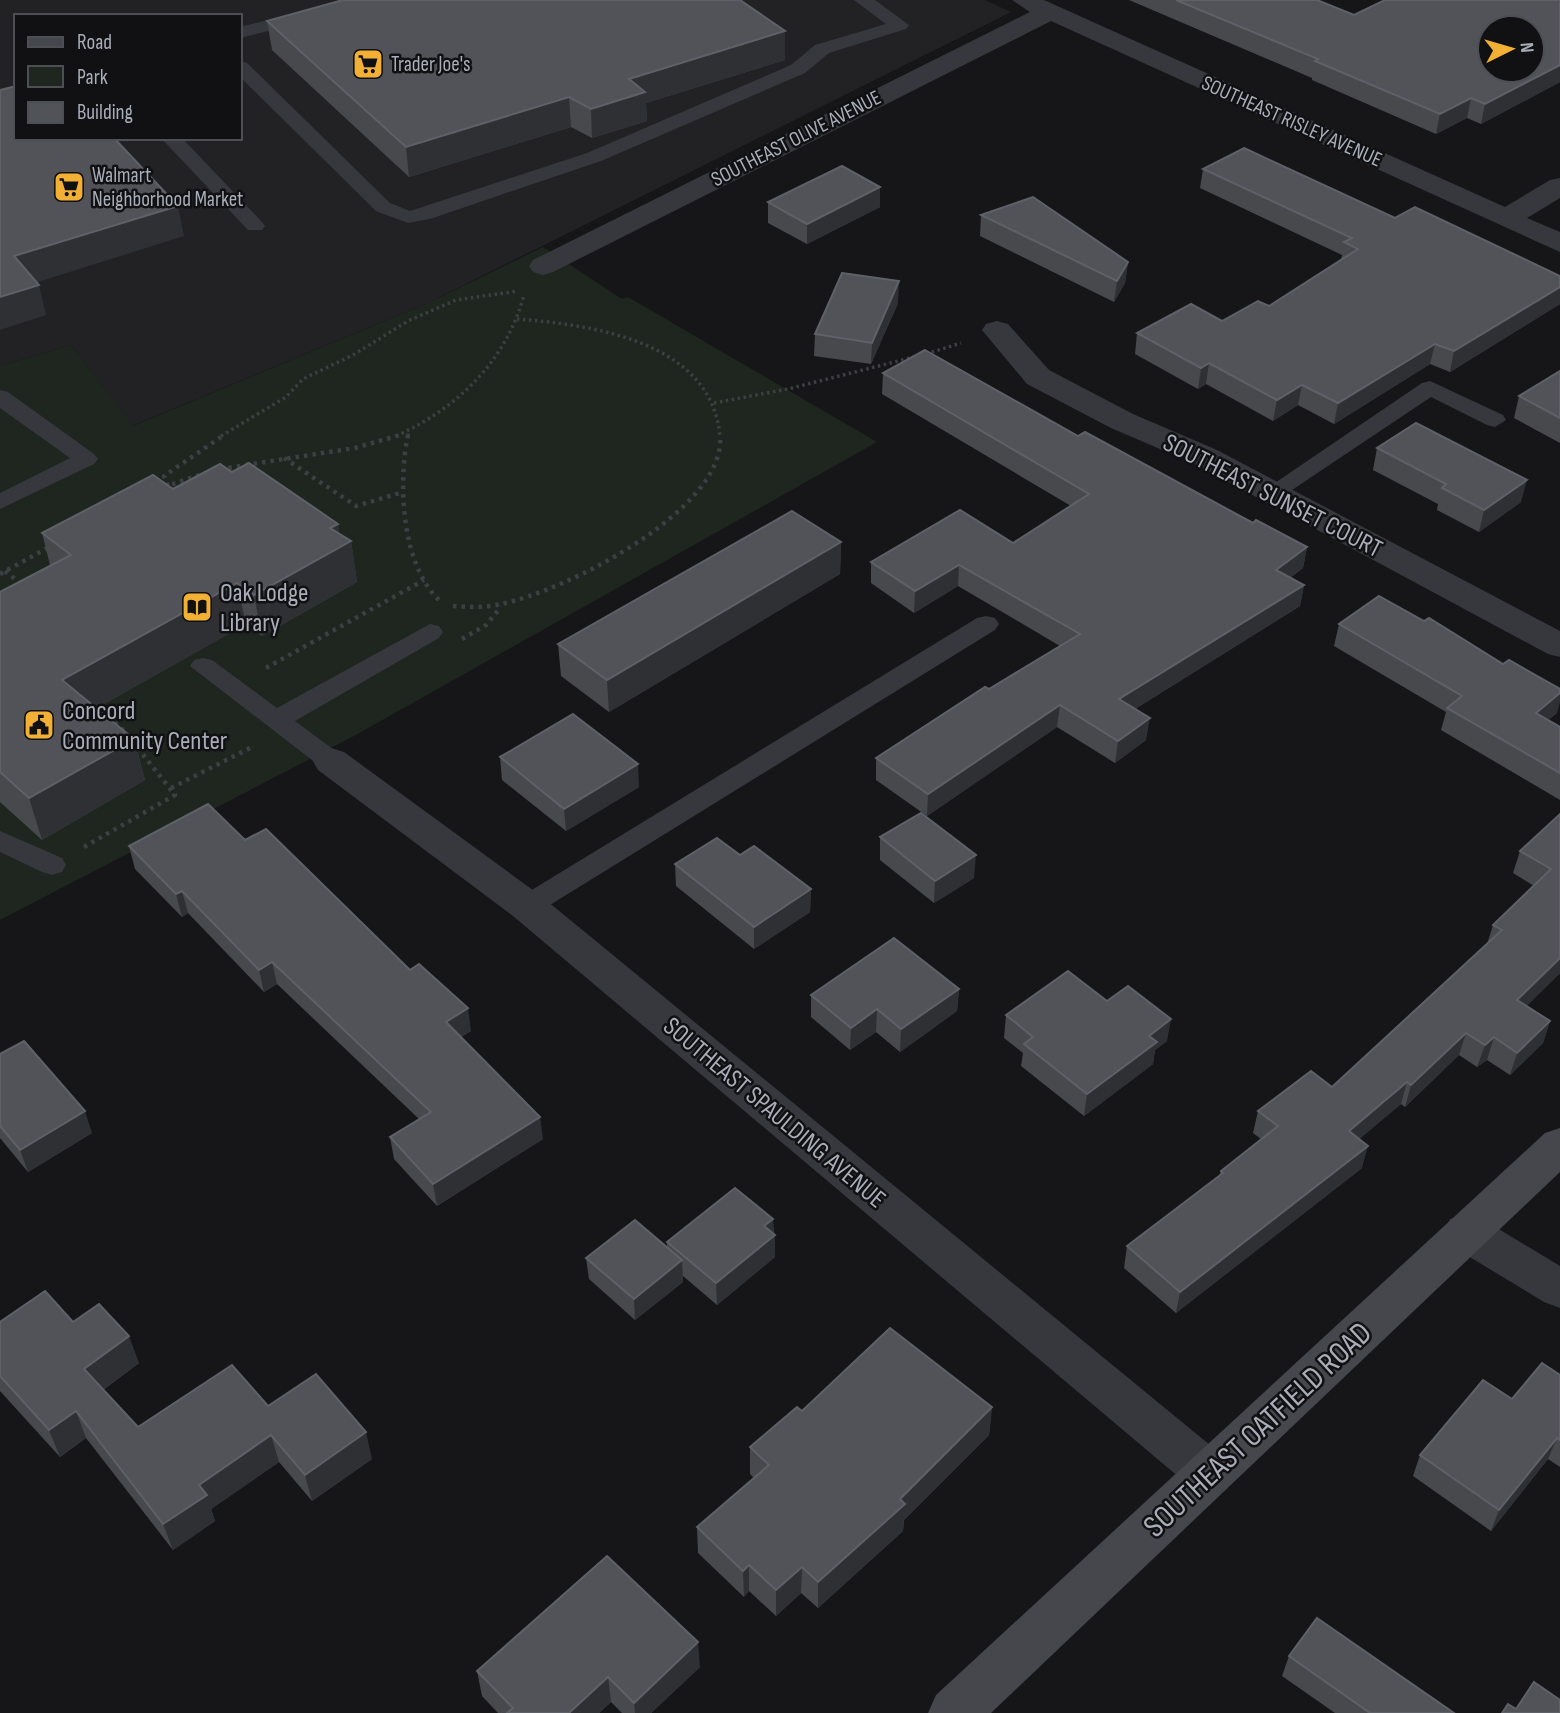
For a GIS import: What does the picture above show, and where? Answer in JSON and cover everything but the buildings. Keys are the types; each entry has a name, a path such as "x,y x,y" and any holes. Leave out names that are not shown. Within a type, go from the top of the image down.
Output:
{"main road":[{"name":"SOUTHEAST OATFIELD ROAD","path":"954,1713 1560,1145"}],"street":[{"name":"SOUTHEAST RISLEY AVENUE","path":"1024,0 1560,243"},
{"name":"SOUTHEAST OLIVE AVENUE","path":"543,266 1050,12"},
{"path":"1507,218 1560,186"},
{"name":"SOUTHEAST SUNSET COURT","path":"997,330 1038,377 1122,421 1206,457 1560,646"},
{"name":"SOUTHEAST SPAULDING AVENUE","path":"331,761 527,905 1210,1474"},
{"path":"1466,1232 1560,1289"}],"lane":[{"path":"242,32 319,12 298,0"},
{"path":"242,69 383,207 408,216 423,215 594,157 798,69 822,49 900,25 863,0"},
{"path":"173,140 255,226"},
{"path":"1272,493 1430,388 1495,420"},
{"path":"0,397 86,459 0,502"},
{"path":"527,905 986,624"},
{"path":"277,720 430,632"},
{"path":"203,666 331,761"},
{"path":"0,841 52,865"}],"path":[{"path":"156,491 222,468 376,443 409,430 440,410 485,372 501,351 517,319 526,290 456,300 434,308 353,355 303,379 286,397 239,424 164,476 168,486"},
{"path":"409,430 404,448 404,524 424,580 433,595 445,605 471,609 502,607 548,589 628,549 659,528 700,490 721,445 723,432 714,403 690,373 665,355 598,329 517,319"},
{"path":"714,403 789,390 940,351 997,330"},
{"path":"283,458 356,506 403,492"},
{"path":"25,587 3,573 63,540"},
{"path":"231,687 424,580"},
{"path":"52,865 175,795 115,721 93,704"}],"shaded area":[{"path":"0,0 985,0 1011,12 428,303 132,426 71,345 0,366"}],"green space":[{"path":"543,247 622,299 628,297 877,442 354,736 0,920 0,366 71,345 133,426 428,303"}],"place":[{"name":"Trader Joe's","path":"368,64"},
{"name":"Walmart Neighborhood Market","path":"69,187"},
{"name":"Oak Lodge Library","path":"197,607"},
{"name":"Concord Community Center","path":"39,725"}]}
